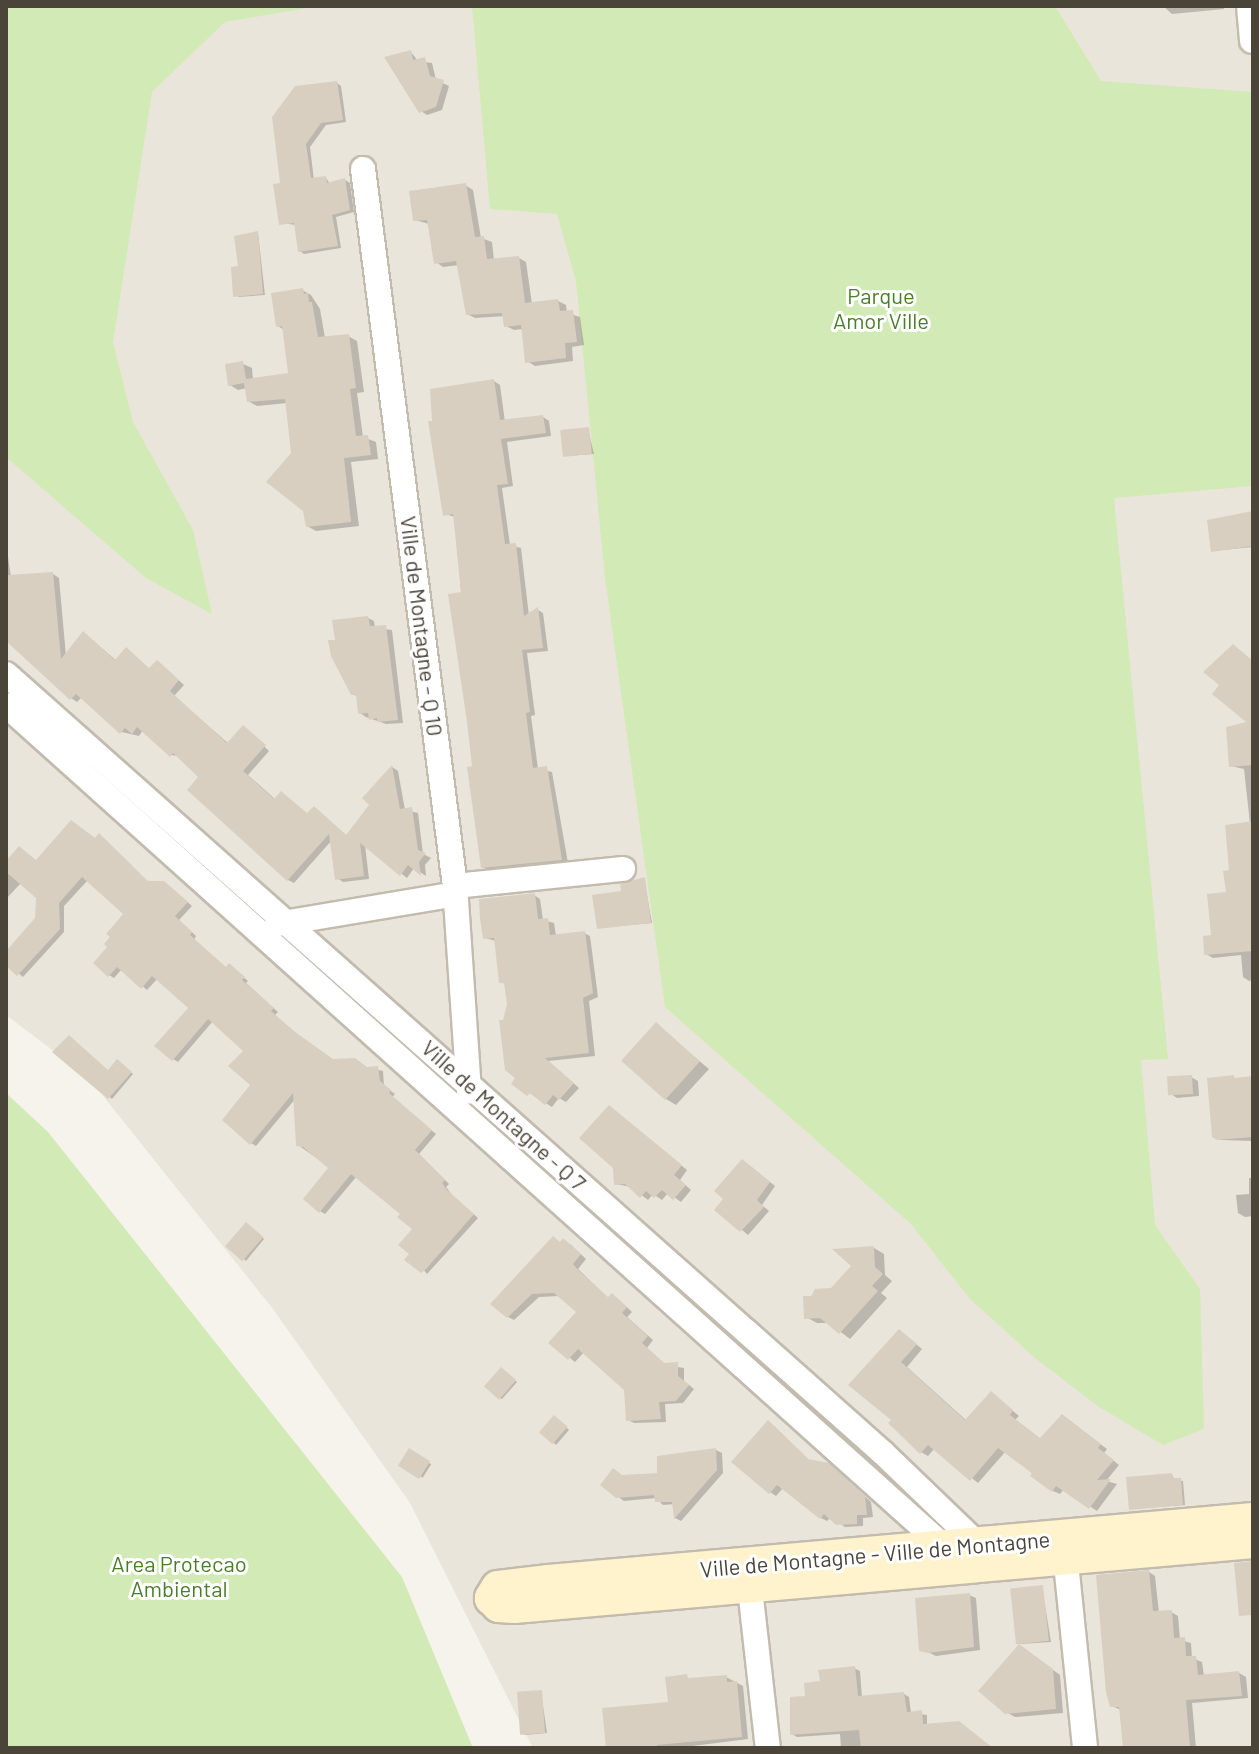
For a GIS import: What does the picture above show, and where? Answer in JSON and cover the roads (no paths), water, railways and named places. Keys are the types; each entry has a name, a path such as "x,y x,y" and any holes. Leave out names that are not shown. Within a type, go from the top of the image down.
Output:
{"street":[{"path":"1249,6 1252,41"},
{"name":"Ville de Montagne - Q 10","path":"363,169 455,890 469,1085 466,1117"},
{"name":"Ville de Montagne - Q 7","path":"6,674 883,1453 971,1555"},
{"name":"Ville de Montagne - Q 7","path":"6,705 466,1117 971,1555"},
{"path":"257,929 455,890 623,869"},
{"name":"Ville de Montagne - Ville de Montagne","path":"1065,1547 1253,1520"},
{"name":"Ville de Montagne - Ville de Montagne","path":"506,1597 1065,1547 1253,1541"},
{"path":"1065,1547 1085,1748"},
{"path":"749,1576 768,1748"}],"park label":[{"name":"Parque Amor Ville","path":"881,308"},
{"name":"Area Protecao Ambiental","path":"179,1576"}]}
